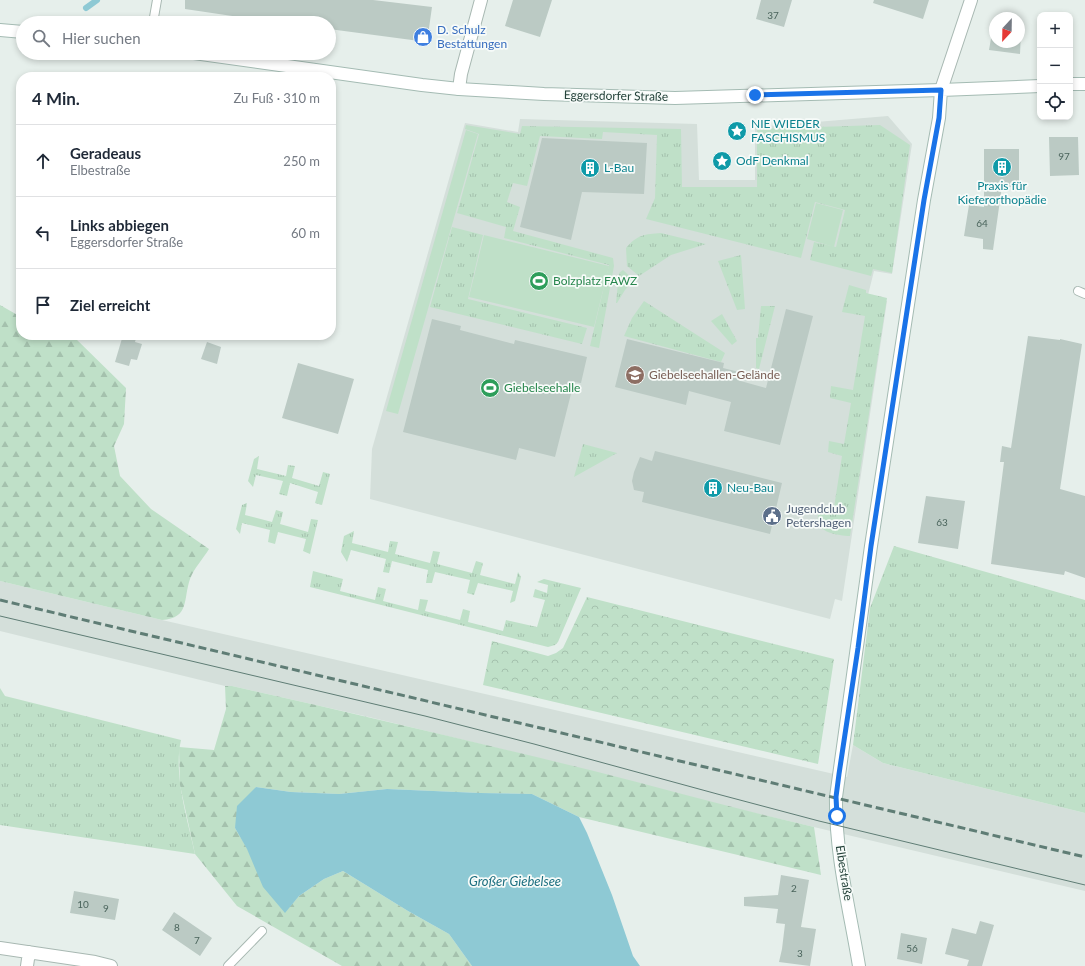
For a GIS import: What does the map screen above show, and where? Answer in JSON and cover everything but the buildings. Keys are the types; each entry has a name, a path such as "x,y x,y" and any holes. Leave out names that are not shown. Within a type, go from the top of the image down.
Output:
{"street":[{"path":"459,89 461,74 481,0"},
{"name":"Elbestraße","path":"859,966 840,855 836,797 871,546 924,200 939,118 941,90 971,0"},
{"path":"0,30 16,31"},
{"name":"Eggersdorfer Straße","path":"246,60 334,72"},
{"name":"Eggersdorfer Straße","path":"336,72 459,89 544,94 675,98 1037,86"},
{"path":"1073,84 1085,84"},
{"path":"0,948 96,962 111,966"},
{"path":"27,966 29,952"}],"lane":[{"path":"154,16 157,0"},
{"path":"228,966 262,931"}],"shaded area":[{"name":"Giebelseehallen-Gelände","path":"888,116 912,144 892,274 874,271 868,295 887,301 842,601 835,599 830,619 370,499 372,449 465,123 518,132 520,119 697,124 699,180 755,180 755,127"},
{"path":"0,581 162,620 847,777 853,745 883,763 1085,813 1085,891 733,808 595,772 369,717 232,686 225,686 0,631"}],"green space":[{"path":"466,125 520,134 522,126 681,129 682,187 757,187 757,129 880,125 910,145 892,273 873,269 871,276 810,260 814,242 836,247 845,210 815,202 801,258 646,219 655,198 657,135 603,132 602,139 540,136 527,186 513,183 507,202 520,207 513,231 613,258 614,266 599,348 590,346 609,265 504,238 506,227 457,213 479,134 465,129"},
{"path":"466,130 478,134 398,414 386,411"},
{"path":"816,203 843,210 834,247 807,239"},
{"path":"452,227 483,235 468,299 587,328 582,344 430,307"},
{"path":"661,233 706,244 671,255 639,276 627,266 626,248 634,240 642,236"},
{"name":"Bolzplatz FAWZ","path":"484,235 609,266 594,327 469,297"},
{"path":"741,255 745,309 737,310 718,261"},
{"path":"623,270 634,280 616,303 619,273"},
{"path":"849,285 866,290 866,293 887,298 850,536 838,535 827,531 819,524 818,519 819,512 833,514 842,456 828,452 829,441 844,444 851,403 830,398 831,386 853,390 865,316 842,312"},
{"path":"644,301 725,353 721,362 624,336 632,318"},
{"path":"0,305 16,314 16,340 77,340 126,388 124,424 114,446 120,476 151,509 209,549 196,567 190,579 184,606 181,611 177,616 162,620 0,581"},
{"path":"761,306 775,306 759,369 756,368 756,338 758,338"},
{"path":"722,314 737,341 732,345 711,321"},
{"path":"583,444 617,453 574,477"},
{"path":"259,456 257,469 286,476 288,465 295,466 292,478 319,486 323,472 330,474 322,505 315,503 318,492 290,483 287,496 279,494 283,481 256,475 253,487 248,481 254,459"},
{"path":"247,503 245,515 272,522 276,510 283,512 280,524 308,532 311,519 318,520 310,554 303,551 306,539 278,532 275,544 268,542 270,530 242,523 240,534 236,529 242,505"},
{"path":"354,531 352,543 388,552 390,541 398,542 395,554 430,563 433,551 440,552 437,564 472,573 476,561 483,563 480,575 515,584 518,572 521,577 515,601 510,603 513,591 478,583 474,595 467,593 470,580 435,572 432,583 426,583 428,570 392,561 389,573 383,572 386,559 351,550 347,562 341,552 344,536"},
{"path":"894,546 1085,600 1085,813 883,763 853,745 870,608"},
{"path":"313,571 343,579 340,591 375,600 378,587 386,589 383,601 418,610 420,599 428,600 425,611 460,620 463,609 470,611 468,622 503,631 506,620 537,627 545,600 533,597 535,589 547,593 548,585 537,582 544,579 581,588 558,642 555,645 548,647 310,587"},
{"path":"587,597 834,659 818,764 483,685 492,641 548,656 556,653 563,648"},
{"path":"225,686 232,686 277,696 504,749 814,827 821,875 579,817 532,794 387,789 339,794 291,792 256,787 235,828 285,912 299,896 324,879 343,871 449,934 472,966 342,966 237,906 195,854 180,785 179,747 214,750 226,709"},
{"path":"0,688 5,696 181,740 179,754 180,782 185,812 195,854 0,825"}],"water":[{"name":"Großer Giebelsee","path":"256,787 291,792 339,794 387,789 532,794 579,817 612,895 633,956 640,966 472,966 449,934 343,871 324,879 299,896 285,913 263,887 247,849 235,828 237,806"}],"waterway":[{"path":"86,8 97,0"}],"tram line":[{"path":"0,616 425,716 819,821 1085,885"}],"railway":[{"path":"0,600 1085,857"}],"place":[{"name":"D. Schulz Bestattungen","path":"423,37"},
{"name":"NIE WIEDER FASCHISMUS","path":"737,131"},
{"name":"OdF Denkmal","path":"722,161"},
{"name":"Praxis für Kieferorthopädie","path":"1002,167"},
{"name":"L-Bau","path":"590,168"},
{"name":"Bolzplatz FAWZ","path":"539,281"},
{"name":"Giebelseehallen-Gelände","path":"635,375"},
{"name":"Giebelseehalle","path":"490,388"},
{"name":"Neu-Bau","path":"713,488"},
{"name":"Jugendclub Petershagen","path":"772,516"}],"route":[{"path":"755,95 941,90 939,118 924,200 871,546 858,648 836,797 837,816"}]}
